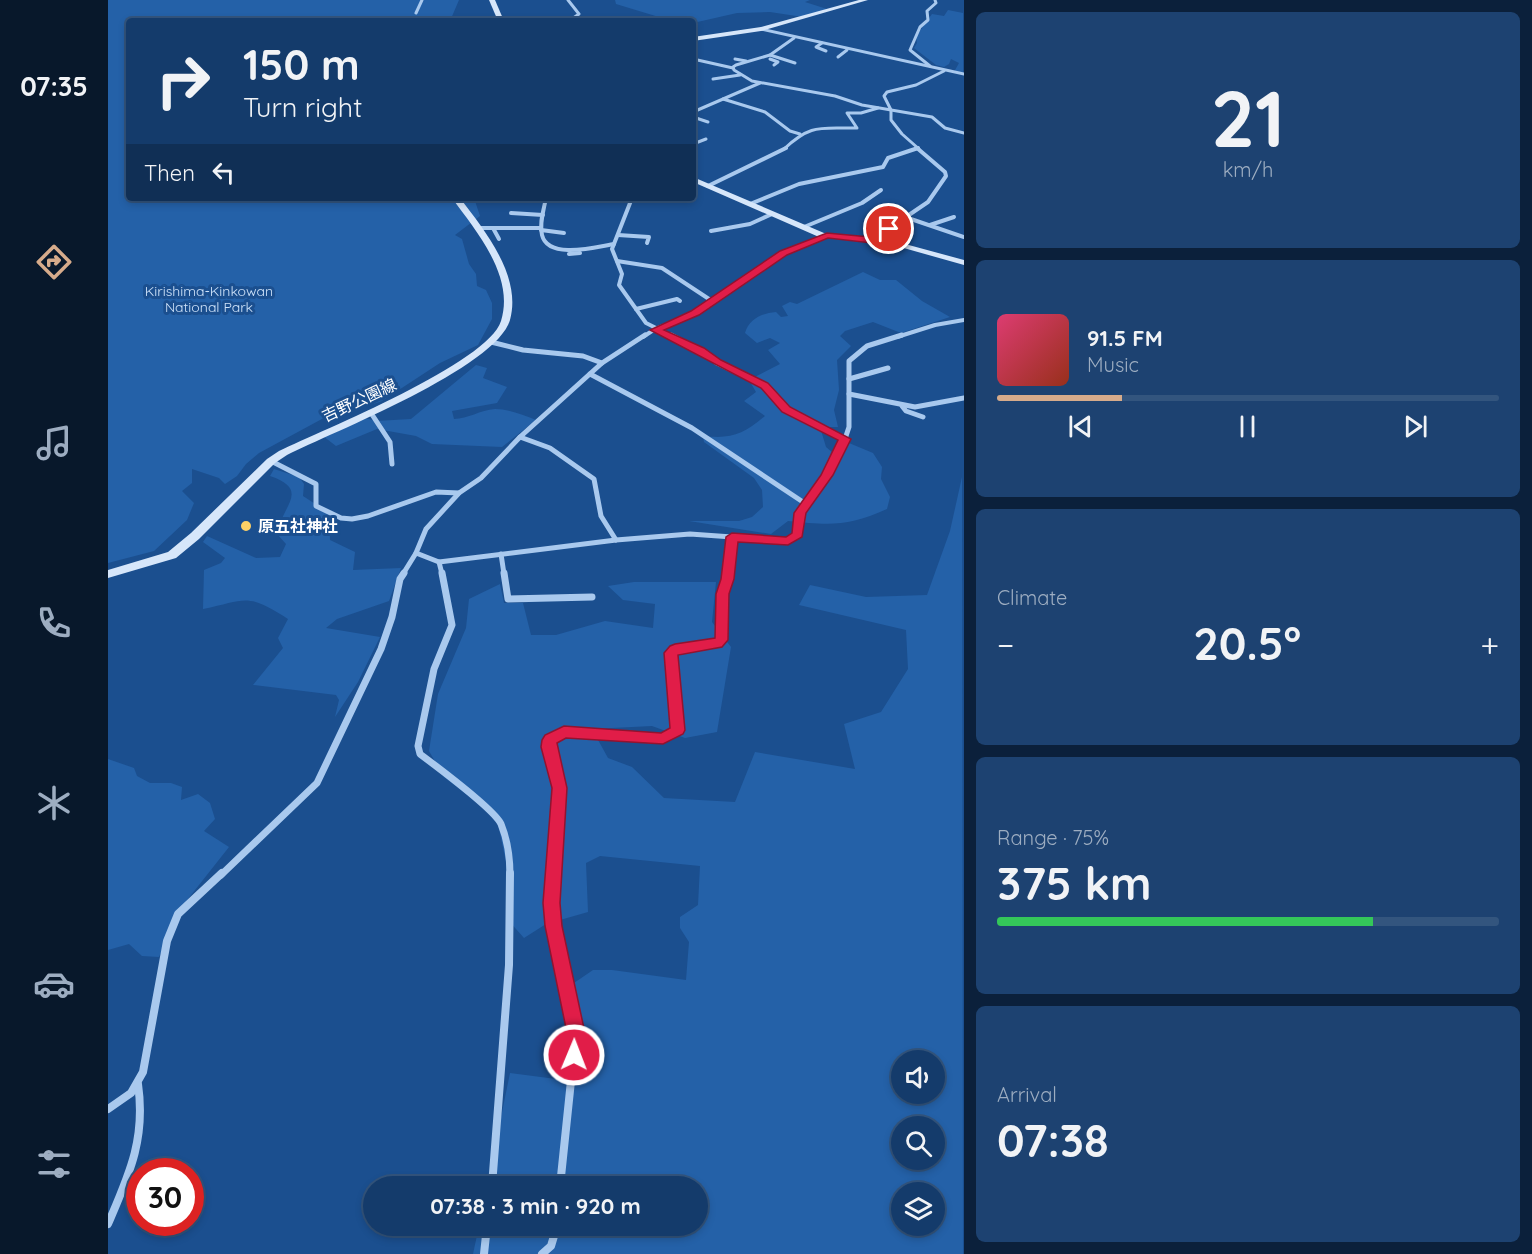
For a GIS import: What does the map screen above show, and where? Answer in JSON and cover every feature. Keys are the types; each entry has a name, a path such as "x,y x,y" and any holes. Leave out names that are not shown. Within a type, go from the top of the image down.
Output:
{"main road":[{"path":"492,0 500,18"},
{"path":"696,39 761,29 865,0"},
{"path":"696,180 827,235 894,243 963,263"},
{"name":"吉野公園線","path":"108,574 172,555 195,536 271,461 307,440 423,386 491,342 502,330 506,320 505,277 499,263 458,201"}],"street":[{"path":"416,13 422,0"},
{"path":"568,0 579,14 573,18"},
{"path":"934,0 936,3 927,11 928,20 920,27 910,50 927,65 942,70"},
{"path":"761,29 963,74"},
{"path":"733,68 770,55 794,38"},
{"path":"822,43 816,47 826,51"},
{"path":"838,57 848,50"},
{"path":"770,55 795,63"},
{"path":"763,57 778,62 774,65"},
{"path":"735,59 746,62"},
{"path":"696,60 733,68 752,81 932,117 945,128 963,133"},
{"path":"872,240 928,202 946,176 945,171 909,142 891,120 891,110 884,96 887,92 916,86 942,70"},
{"path":"712,79 741,75"},
{"path":"698,109 761,83"},
{"path":"723,99 765,112 790,131 800,134"},
{"path":"708,186 783,150 800,134 818,128 857,128 847,113 861,113 878,108"},
{"path":"696,118 708,122"},
{"path":"696,143 706,139"},
{"path":"750,204 796,183 858,170 877,170 883,167 888,158 918,148"},
{"path":"804,227 862,203 881,190"},
{"path":"545,201 541,229 543,243 548,248 580,253"},
{"path":"631,201 612,249 622,274 619,285 646,323 655,330 700,350 717,363 764,386 786,409 845,439"},
{"path":"511,213 543,215"},
{"path":"711,231 750,224 772,214"},
{"path":"905,217 963,237"},
{"path":"930,226 954,217"},
{"path":"477,228 541,229 564,234"},
{"path":"493,228 499,239"},
{"path":"618,235 649,237 647,243"},
{"path":"108,1109 131,1093 143,1072 167,940 178,914 317,783 381,649 392,617 400,579 416,553 426,529 459,493 481,478 520,437 602,363 655,330 695,313 783,253 827,235"},
{"path":"569,253 614,244"},
{"path":"617,261 662,268 712,301"},
{"path":"636,309 677,299 680,301"},
{"path":"416,553 439,562 615,540 690,534 788,541 798,534 800,513 827,475 845,439 849,427 849,362 867,346 935,325 963,320"},
{"path":"491,342 523,350 582,356 602,363"},
{"path":"849,379 888,368"},
{"path":"590,374 692,428 806,504"},
{"path":"849,394 915,407 963,398"},
{"path":"902,406 906,411 923,417"},
{"path":"371,412 388,435 392,450 392,464"},
{"path":"520,437 550,448 594,479 601,516 615,540"},
{"path":"271,461 310,479 316,484 316,506 341,518 352,519 368,516 436,492 459,493"},
{"path":"561,1176 576,1033 552,915 559,788 549,747 550,740 564,732 663,738 678,730 670,653 675,649 717,644 722,640 723,594 732,537"},
{"path":"501,554 508,599 592,597"},
{"path":"439,562 452,625 434,669 418,746 420,754 448,774 500,822 510,867 509,964 493,1176"},
{"path":"108,1224 139,1152 143,1107 138,1084"},
{"path":"484,1254 486,1236"},
{"path":"542,1254 549,1250 555,1236"}],"green space":[{"name":"Kirishima-Kinkowan National Park","path":"108,0 459,0 451,18 126,18 126,201 475,201 480,216 455,235 462,239 469,264 476,274 477,286 486,290 492,303 492,319 478,345 440,363 382,401 359,409 333,413 259,453 237,476 225,484 219,478 192,469 192,483 182,491 194,503 187,520 154,551 108,563"},
{"path":"615,0 810,0 805,2 827,9 803,17 770,12 737,13 696,22 696,18 662,18 616,4"},
{"path":"948,10 963,13 963,74 954,72 959,63 951,59 944,67 936,65 914,48 917,43 916,36 932,14 944,16"},
{"path":"863,272 880,280 896,280 922,301 950,317 901,333 873,322 845,331 840,336 851,346 837,360 839,390 834,410 838,427 820,427 826,447 833,453 849,443 873,453 882,467 881,479 890,497 887,509 849,522 788,521 771,534 689,521 739,521 752,517 763,507 762,490 754,478 704,442 703,436 721,437 736,434 750,428 765,416 744,401 756,392 749,380 780,364 768,350 780,343 770,338 757,343 745,333 747,328 761,315 776,312 781,317 788,316 782,306 790,302 797,304"},
{"path":"476,365 487,368 483,378 507,387 497,403 452,411 454,419 500,409 536,420 502,447 432,444 416,436 377,429 336,446 323,436 365,418 376,421 411,419"},
{"path":"274,469 299,477 304,484 303,496 329,513 330,540 355,552 353,570 401,568 389,601 337,619 326,628 380,637 358,682 335,717 339,700 336,695 253,685 283,648 278,638 288,619 263,605 246,600 203,609 204,570 221,563 225,558 203,542 207,536 256,558 280,557 286,544 277,534 292,493 282,481 270,476"},
{"path":"962,477 963,1254 473,1254 477,1236 708,1236 708,1176 489,1176 510,1073 556,1079 568,1071 564,1045 581,1038 574,983 593,970 612,970 686,980 689,942 680,928 680,917 698,905 700,866 600,856 586,863 588,912 546,924 524,938 507,919 506,862 498,824 488,811 444,777 429,751 438,694 466,628 469,599 500,584 504,603 523,603 531,635 556,635 605,621 653,628 655,604 623,600 608,586 634,582 716,582 712,622 731,647 717,732 685,738 652,726 592,729 608,758 632,767 664,798 735,802 755,752 855,769 844,724 881,712 908,669 906,630 799,605 810,585 866,597 927,595 950,531"},
{"path":"108,759 134,768 137,776 150,783 171,783 182,787 181,800 198,794 210,803 215,819 204,831 229,847 180,909 159,957 142,956 129,944 108,950"}],"place":[{"name":"原五社神社","path":"246,526"}],"route":[{"path":"574,1055 576,1033 553,926 551,903 559,788 549,747 550,740 556,734 564,732 663,738 678,730 679,722 669,660 670,653 675,649 717,644 722,640 723,594 732,537 788,541 798,534 800,513 827,475 845,439 786,409 764,386 717,363 700,350 655,330 695,313 783,253 827,235 872,240 889,229"}]}
